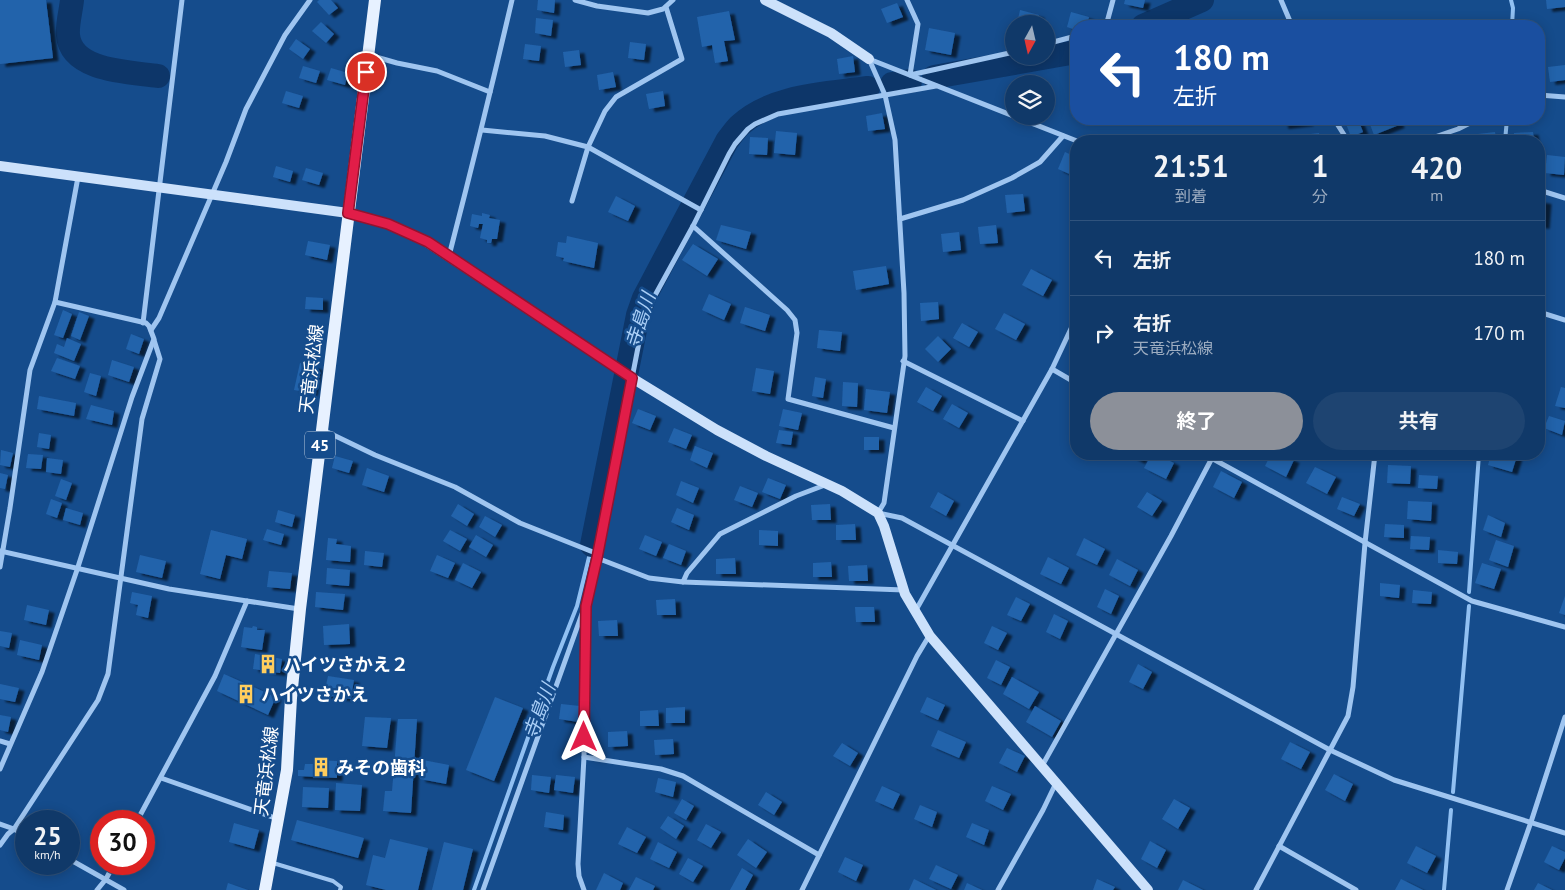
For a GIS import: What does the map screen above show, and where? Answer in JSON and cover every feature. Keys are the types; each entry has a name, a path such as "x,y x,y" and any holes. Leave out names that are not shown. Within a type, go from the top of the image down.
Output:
{"main road":[{"name":"天竜浜松線","path":"265,890 287,770 291,698 300,609 375,0"}],"street":[{"path":"143,323 182,0"},
{"path":"151,330 159,318 246,109 285,35 310,0"},
{"path":"450,256 512,0"},
{"path":"575,0 597,6 648,13 666,7 673,0"},
{"path":"765,0 832,33 869,59 1070,138"},
{"path":"907,0 918,24 910,75"},
{"path":"1108,20 1113,0"},
{"path":"1282,0 1290,20"},
{"path":"572,201 588,147 605,111 616,97 682,59 666,7"},
{"path":"1055,42 1070,38"},
{"path":"368,54 397,63 437,71 490,92"},
{"path":"910,75 1005,54"},
{"path":"869,59 885,95 895,140 904,293 905,356 884,503 878,513"},
{"path":"584,890 579,876 578,864 584,757 586,606 629,375 650,304 735,144 755,124 793,110 936,86"},
{"path":"1545,95 1565,97"},
{"path":"1440,135 1466,125"},
{"path":"482,130 546,136 588,147 699,209"},
{"path":"900,219 963,200 1012,178 1040,162 1063,136"},
{"path":"0,166 348,213 388,224 428,242 629,375 732,438 766,456 828,484 878,513 902,518 1330,750 1394,780 1565,833"},
{"path":"0,567 30,370 55,302 78,177"},
{"path":"1545,192 1565,198"},
{"path":"693,226 787,310 794,320 797,333 788,399 894,428"},
{"path":"0,845 14,829 101,694 108,674 142,419 160,359 148,324 55,302"},
{"path":"1545,314 1565,320"},
{"path":"916,610 1052,370 1070,331"},
{"path":"0,769 42,672 77,570 129,406 146,356 154,339"},
{"path":"903,362 1023,421"},
{"path":"1052,370 1070,380"},
{"path":"321,430 375,455 455,487 520,523 587,550 648,578 683,582 904,590"},
{"path":"1042,766 1118,634 1211,460"},
{"path":"1216,460 1472,600 1565,628"},
{"path":"1256,890 1348,716 1352,701 1373,460"},
{"path":"683,582 687,573 720,534 796,496 828,484"},
{"path":"878,513 890,543 904,590 930,636 1148,890"},
{"path":"2,552 169,589 300,609"},
{"path":"143,810 215,676 247,601"},
{"path":"483,890 586,606"},
{"path":"802,890 916,656 930,636"},
{"path":"1507,890 1532,822 1565,716"},
{"path":"0,741 10,744"},
{"path":"584,757 661,769 683,776 819,855"},
{"path":"160,778 279,819"},
{"path":"998,890 1043,810 1056,782"},
{"path":"0,824 14,829"},
{"path":"1279,846 1356,890"},
{"path":"80,865 124,890"},
{"path":"96,890 108,875"}],"lane":[{"path":"270,862 333,881 337,883 340,890"}],"building":[{"path":"0,0 46,0 53,58 0,64"},
{"path":"319,0 331,0 338,8 329,15 317,2"},
{"path":"538,0 555,0 554,13 537,10"},
{"path":"1125,0 1145,0 1143,8 1124,4"},
{"path":"1546,0 1565,0 1565,7 1547,9"},
{"path":"897,3 903,17 887,23 881,9"},
{"path":"1020,10 1039,15 1019,15"},
{"path":"729,11 735,40 724,41 728,61 715,63 712,45 702,47 697,17"},
{"path":"1071,12 1089,17 1088,20 1070,20 1070,28 1067,27"},
{"path":"536,18 553,20 551,36 535,33"},
{"path":"321,22 334,34 326,43 312,31"},
{"path":"929,28 955,33 951,55 925,50"},
{"path":"296,39 310,49 303,59 289,49"},
{"path":"630,42 646,44 644,60 628,58"},
{"path":"525,44 541,46 539,61 523,59"},
{"path":"579,50 581,65 565,67 563,52"},
{"path":"853,56 855,72 839,74 837,59"},
{"path":"1565,65 1565,80 1550,82 1548,67"},
{"path":"303,66 320,71 316,83 299,78"},
{"path":"331,68 348,73 345,85 327,80"},
{"path":"613,72 616,87 599,90 597,75"},
{"path":"286,91 303,96 299,108 282,103"},
{"path":"663,91 665,106 649,109 646,94"},
{"path":"882,113 885,129 868,131 866,116"},
{"path":"1346,125 1360,125 1363,132 1350,135"},
{"path":"1370,125 1399,125 1374,135"},
{"path":"776,131 797,133 795,155 774,153"},
{"path":"1495,132 1495,135 1478,135"},
{"path":"1533,132 1533,135 1514,135 1514,133"},
{"path":"1319,133 1319,135 1302,135"},
{"path":"750,137 768,138 767,155 749,154"},
{"path":"1065,152 1070,154 1070,174 1058,169"},
{"path":"1547,155 1565,157 1564,175 1545,173"},
{"path":"276,166 293,171 290,182 273,177"},
{"path":"306,168 323,173 319,185 302,180"},
{"path":"1023,194 1025,211 1007,213 1005,195"},
{"path":"616,196 635,206 628,221 608,212"},
{"path":"482,213 490,215 489,218 500,220 497,239 492,239 491,243 487,243 487,240 480,238 483,224 479,224 478,228 470,226 472,214 482,216"},
{"path":"721,225 751,232 746,249 716,240"},
{"path":"996,225 998,243 980,244 978,227"},
{"path":"959,232 961,250 943,252 941,234"},
{"path":"567,236 598,243 594,268 563,261 564,258 556,256 558,242 566,243"},
{"path":"308,241 330,245 327,260 305,255"},
{"path":"693,244 718,259 707,276 682,260"},
{"path":"886,266 889,284 856,290 853,271"},
{"path":"1031,269 1052,280 1043,296 1022,285"},
{"path":"709,294 731,304 724,320 702,310"},
{"path":"306,297 323,298 323,310 305,309"},
{"path":"938,302 939,319 921,321 920,303"},
{"path":"745,307 770,315 765,331 740,323"},
{"path":"63,310 72,314 63,338 54,335"},
{"path":"79,312 89,316 80,340 71,336"},
{"path":"1004,313 1025,324 1016,340 995,329"},
{"path":"962,323 978,332 969,347 953,338"},
{"path":"819,330 842,332 840,351 817,348"},
{"path":"131,334 144,339 139,354 126,349"},
{"path":"938,336 951,349 938,362 925,349"},
{"path":"67,338 81,344 74,361 54,353 57,344 64,347"},
{"path":"57,358 80,366 75,379 51,371"},
{"path":"112,360 134,367 129,382 108,375"},
{"path":"300,363 317,367 312,393 294,390"},
{"path":"756,368 774,371 770,394 752,391"},
{"path":"90,373 101,376 96,396 84,392"},
{"path":"815,377 826,379 823,398 812,396"},
{"path":"843,382 858,383 857,407 842,406"},
{"path":"926,387 942,396 933,411 917,402"},
{"path":"1561,387 1565,388 1565,408 1555,406"},
{"path":"866,389 890,392 887,413 864,410"},
{"path":"39,396 76,403 74,416 37,409"},
{"path":"952,404 968,413 959,428 943,419"},
{"path":"91,405 114,411 112,425 86,419"},
{"path":"638,409 656,416 650,430 632,423"},
{"path":"783,409 802,413 798,430 779,426"},
{"path":"1549,416 1565,421 1562,435 1545,428"},
{"path":"674,428 692,435 686,449 668,442"},
{"path":"779,430 793,432 791,445 776,443"},
{"path":"39,433 51,435 49,449 37,447"},
{"path":"864,437 879,437 879,450 864,450"},
{"path":"695,446 713,453 707,468 690,460"},
{"path":"1,450 13,453 10,467 0,465"},
{"path":"28,454 43,455 41,469 26,468"},
{"path":"335,456 353,461 349,473 332,468"},
{"path":"47,458 63,460 61,474 46,472"},
{"path":"1149,460 1168,460 1174,463 1166,479 1144,468"},
{"path":"1268,460 1294,460 1286,477 1265,466"},
{"path":"1489,460 1516,460 1512,472 1488,465"},
{"path":"1388,465 1411,466 1410,484 1387,483"},
{"path":"1315,467 1336,477 1327,494 1306,483"},
{"path":"367,468 389,476 384,492 362,485"},
{"path":"1221,471 1242,482 1234,498 1213,487"},
{"path":"0,473 8,475 5,489 0,488"},
{"path":"1419,475 1438,476 1437,489 1418,488"},
{"path":"768,478 786,485 780,499 762,492"},
{"path":"61,479 72,483 66,500 55,496"},
{"path":"681,481 699,488 693,503 676,495"},
{"path":"740,486 758,493 752,507 734,500"},
{"path":"938,492 954,501 946,516 930,507"},
{"path":"1147,492 1162,501 1152,516 1137,507"},
{"path":"1342,497 1360,504 1354,516 1337,509"},
{"path":"51,499 62,503 57,518 46,514"},
{"path":"1408,501 1432,502 1431,521 1407,519"},
{"path":"458,504 474,514 467,526 451,516"},
{"path":"830,504 831,520 812,520 811,505"},
{"path":"66,508 83,513 80,525 63,520"},
{"path":"677,508 694,515 689,530 671,522"},
{"path":"278,510 295,515 292,527 275,522"},
{"path":"1488,515 1505,523 1501,537 1483,530"},
{"path":"485,516 502,525 495,537 479,527"},
{"path":"855,524 856,540 836,540 836,525"},
{"path":"1385,524 1404,525 1404,538 1384,537"},
{"path":"267,529 284,534 281,545 263,540"},
{"path":"211,530 247,539 242,559 226,555 220,579 200,574"},
{"path":"450,530 467,539 460,551 443,541"},
{"path":"759,530 778,531 778,546 759,545"},
{"path":"476,535 493,545 486,557 469,547"},
{"path":"645,535 662,542 656,556 639,549"},
{"path":"1411,536 1430,537 1429,550 1410,549"},
{"path":"328,538 337,539 336,544 351,546 350,562 326,560"},
{"path":"1084,538 1105,549 1097,565 1076,555"},
{"path":"1496,540 1514,546 1508,567 1489,560"},
{"path":"669,544 686,551 681,565 663,558"},
{"path":"1438,550 1458,552 1457,564 1438,563"},
{"path":"365,551 384,553 382,567 364,565"},
{"path":"140,555 166,561 162,578 136,572"},
{"path":"437,555 455,563 448,578 430,571"},
{"path":"1048,557 1069,568 1061,584 1040,574"},
{"path":"735,558 736,574 716,574 716,559"},
{"path":"1117,559 1138,570 1130,586 1109,575"},
{"path":"831,562 832,577 813,577 813,563"},
{"path":"463,563 481,572 472,588 455,580"},
{"path":"1482,563 1501,569 1494,589 1475,583"},
{"path":"867,565 868,581 849,581 848,566"},
{"path":"327,568 350,570 349,586 326,584"},
{"path":"269,571 292,573 290,589 267,587"},
{"path":"1380,583 1400,585 1399,598 1380,596"},
{"path":"1105,589 1119,596 1111,614 1097,607"},
{"path":"1413,590 1432,592 1431,604 1412,603"},
{"path":"132,592 152,596 148,618 136,615 138,605 130,603"},
{"path":"316,592 345,594 343,610 315,607"},
{"path":"1565,596 1565,615 1559,613"},
{"path":"1016,597 1030,604 1021,621 1007,615"},
{"path":"675,599 676,615 657,615 656,600"},
{"path":"27,605 49,610 46,625 24,620"},
{"path":"855,607 874,607 875,622 856,622"},
{"path":"1054,614 1068,621 1060,639 1046,632"},
{"path":"617,620 618,636 599,636 598,621"},
{"path":"349,624 350,644 324,645 323,626"},
{"path":"253,626 257,627 257,630 265,630 262,650 241,647 244,627 252,628"},
{"path":"992,626 1007,633 998,650 984,643"},
{"path":"0,631 12,633 9,648 0,646"},
{"path":"20,640 42,645 39,660 17,655"},
{"name":"ハイツさかえ２","path":"255,654 282,659 280,673 253,669"},
{"path":"996,660 1010,667 1001,685 987,678"},
{"path":"1138,664 1152,672 1143,689 1129,682"},
{"name":"ハイツさかえ","path":"224,674 276,697 268,715 217,691"},
{"path":"328,676 354,680 351,699 324,695"},
{"path":"1012,677 1039,692 1029,709 1003,694"},
{"path":"0,684 19,688 15,702 0,699"},
{"path":"495,697 523,708 494,781 466,770"},
{"path":"927,697 945,705 938,720 920,712"},
{"path":"561,704 580,706 578,722 559,719"},
{"path":"1035,706 1061,721 1052,737 1026,722"},
{"path":"685,707 685,723 666,723 666,708"},
{"path":"658,710 659,726 640,726 640,711"},
{"path":"0,715 11,717 8,732 0,730"},
{"path":"365,717 391,718 387,748 362,746"},
{"path":"398,719 417,719 411,813 383,811 385,791 392,791"},
{"path":"938,730 966,742 959,758 931,746"},
{"path":"627,731 628,746 608,747 608,732"},
{"path":"673,739 674,754 655,755 654,740"},
{"path":"1290,742 1310,752 1301,769 1281,759"},
{"path":"842,743 858,753 850,766 833,756"},
{"path":"1007,748 1025,756 1017,772 999,763"},
{"name":"みその歯科","path":"315,760 337,761 337,778 298,776 298,770 304,770 305,764 314,764"},
{"path":"423,760 449,765 446,784 420,779"},
{"path":"1334,774 1353,784 1345,801 1325,790"},
{"path":"532,775 551,777 549,793 531,790"},
{"path":"556,775 575,777 573,793 554,790"},
{"path":"658,778 676,782 673,797 655,792"},
{"path":"336,783 362,785 360,811 335,810"},
{"path":"882,786 900,794 893,809 875,801"},
{"path":"992,786 1011,794 1003,810 985,801"},
{"path":"303,787 329,788 328,808 302,807"},
{"path":"766,792 782,802 774,815 758,805"},
{"path":"682,799 694,806 686,820 674,813"},
{"path":"1174,799 1190,808 1178,829 1162,819"},
{"path":"920,805 937,812 932,827 914,819"},
{"path":"546,812 564,815 563,830 544,827"},
{"path":"668,816 684,826 676,839 660,828"},
{"path":"297,820 364,838 358,858 291,840"},
{"path":"234,823 259,830 254,849 229,842"},
{"path":"972,823 989,830 984,845 966,837"},
{"path":"706,824 721,832 711,848 697,840"},
{"path":"627,827 646,837 637,853 618,844"},
{"path":"390,839 428,848 418,890 386,890 366,885 373,855 385,858"},
{"path":"748,839 767,852 756,868 737,855"},
{"path":"1150,841 1166,850 1157,868 1141,859"},
{"path":"444,842 473,849 463,890 432,890"},
{"path":"658,842 677,852 669,868 650,859"},
{"path":"1416,846 1436,856 1427,873 1407,863"},
{"path":"1552,846 1565,852 1565,858 1559,870 1544,862"},
{"path":"845,857 863,865 856,881 838,872"},
{"path":"688,858 703,866 693,882 679,874"},
{"path":"936,865 958,875 951,889 929,879"},
{"path":"742,868 753,875 745,890 730,890"},
{"path":"604,873 623,883 620,890 596,890"},
{"path":"636,877 655,886 653,890 629,890"},
{"path":"914,879 936,890 909,890"},
{"path":"1097,879 1115,887 1113,890 1093,890"},
{"path":"1401,879 1423,890 1395,890"},
{"path":"1183,880 1203,890 1178,890"},
{"path":"228,883 248,890 226,890"},
{"path":"967,883 982,890 964,890"},
{"path":"1538,883 1552,890 1534,890"}],"waterway":[{"path":"72,0 68,35 72,47 80,56 104,68 158,76"},
{"name":"寺島川","path":"1157,20 1202,0"},
{"path":"1511,0 1512,20"},
{"name":"寺島川","path":"934,77 1070,53"},
{"name":"寺島川","path":"892,84 910,81"},
{"name":"寺島川","path":"592,545 638,315 644,298 727,141 739,126 767,108 817,94 868,88"},
{"path":"1506,125 1506,135"},
{"path":"1469,592 1479,460"},
{"name":"寺島川","path":"474,890 553,667 577,606 592,545"},
{"path":"1453,792 1469,606"},
{"path":"1444,890 1451,810"}],"place":[{"name":"ハイツさかえ２","path":"268,664"},
{"name":"ハイツさかえ","path":"246,694"},
{"name":"みその歯科","path":"321,767"}],"route":[{"path":"366,72 348,213 388,224 428,242 632,378 625,423 586,606 584,737"}]}
